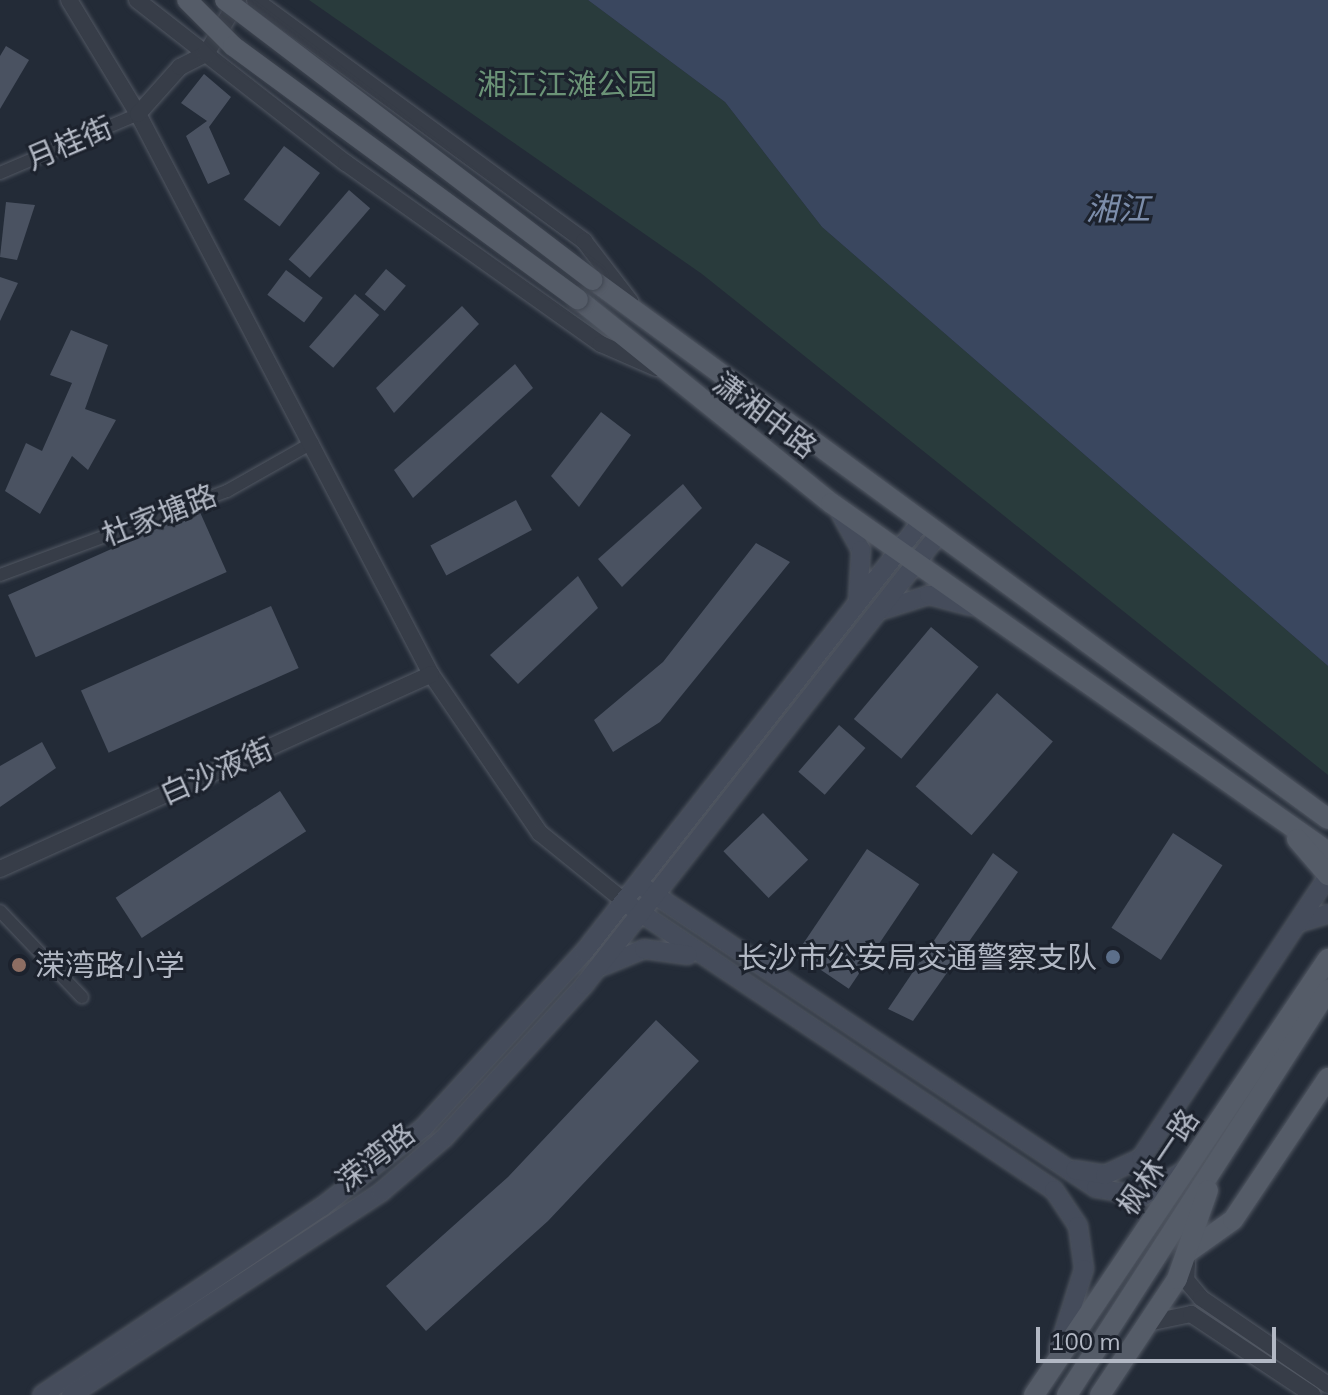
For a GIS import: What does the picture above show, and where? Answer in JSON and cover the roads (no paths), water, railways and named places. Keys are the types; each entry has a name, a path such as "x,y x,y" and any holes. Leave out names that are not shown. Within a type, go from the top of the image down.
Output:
{"main road":[{"name":"潇湘中路","path":"187,0 233,46 578,299 656,368 831,503 1328,852"},
{"name":"潇湘中路","path":"225,0 643,318 1328,819"},
{"path":"831,503 861,550 863,585 852,613"},
{"path":"42,1395 322,1207 424,1127 522,1025 624,901 921,522"},
{"name":"溁湾路","path":"71,1395 381,1192 492,1090 584,985 938,535"},
{"path":"865,627 909,596 948,597 977,608"},
{"path":"1288,790 1328,803"},
{"path":"1065,1168 1105,1175 1141,1158 1328,876 1279,817"},
{"path":"691,850 678,891 704,925"},
{"path":"637,885 704,925 1065,1168 1110,1194 1143,1196 1208,1160"},
{"path":"624,901 706,961 1026,1168 1069,1208 1084,1269 1049,1373"},
{"path":"1298,923 1328,914"},
{"path":"584,985 619,956 644,949 706,961"},
{"name":"枫林一路","path":"1067,1395 1328,959"},
{"name":"枫林一路","path":"1034,1395 1208,1160 1328,990"},
{"path":"1188,1252 1233,1220 1328,1078"},
{"path":"1100,1395 1147,1324 1188,1252 1208,1160"}],"street":[{"path":"69,0 138,114 431,674 540,833 624,901"},
{"path":"83,0 86,27"},
{"path":"137,0 601,344 656,368"},
{"path":"138,114 180,67 206,54 238,0"},
{"path":"255,0 584,241 643,318"},
{"name":"月桂街","path":"0,173 138,114"},
{"name":"杜家塘路","path":"0,575 227,491 312,443"},
{"name":"白沙液街","path":"0,869 431,674"},
{"path":"0,911 82,997"},
{"path":"1188,1252 1186,1280 1195,1293 1328,1385"},
{"path":"1147,1324 1191,1314 1313,1395"}],"water":[{"name":"湘江","path":"588,0 1328,0 1328,666 822,227 725,102"}],"place":[{"name":"长沙市公安局交通警察支队","path":"1113,957"},
{"name":"溁湾路小学","path":"19,965"}],"park label":[{"name":"湘江江滩公园","path":"567,84"}]}
